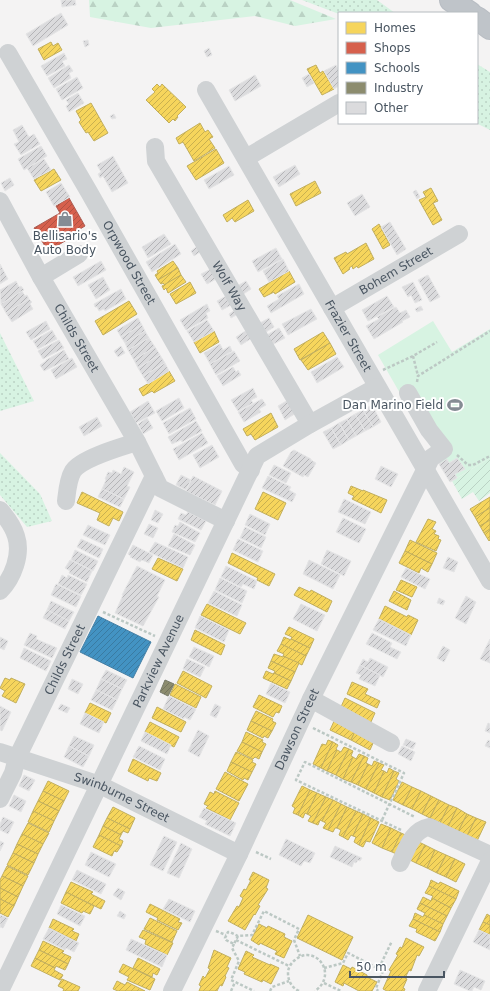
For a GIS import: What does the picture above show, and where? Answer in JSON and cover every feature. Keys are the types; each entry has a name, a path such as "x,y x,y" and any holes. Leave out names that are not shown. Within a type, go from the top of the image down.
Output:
{"highway":[{"path":"451,0 469,12"},
{"path":"478,19 490,28"}],"street":[{"name":"Orpwood Street","path":"8,53 89,192 243,464 251,470"},
{"name":"Frazier Street","path":"206,90 332,308 380,379 425,470 490,581"},
{"path":"246,158 338,104"},
{"name":"Wolf Way","path":"155,147 156,161 310,424"},
{"name":"Childs Street","path":"0,201 41,277 137,442 160,488 226,520"},
{"name":"Bohem Street","path":"332,308 459,234"},
{"path":"41,277 79,254"},
{"name":"Parkview Avenue","path":"0,991 257,456 380,379"},
{"path":"408,393 429,430 444,449"},
{"path":"66,501 73,470 100,454 137,442"},
{"name":"Dawson Street","path":"172,991 245,852 311,700 431,458 444,449"},
{"name":"Childs Street","path":"0,799 13,773 17,758 154,476"},
{"path":"0,510 10,523 17,538 18,554 13,572 0,591"},
{"path":"311,700 391,743"},
{"name":"Swinburne Street","path":"0,752 100,785 245,852"},
{"path":"400,863 414,836 422,828 430,827 490,855"},
{"path":"427,991 490,861"}],"path":[{"path":"418,376 490,331"},
{"path":"380,379 413,356 437,342"},
{"path":"408,393 416,386 418,376 413,356"},
{"path":"444,449 456,453 468,465 473,465 490,456"},
{"path":"107,613 159,638"},
{"path":"312,727 404,772 382,820"},
{"path":"414,836 296,780 305,762 429,824 430,827"},
{"path":"245,852 271,859"},
{"path":"226,935 228,932 238,936 252,935 264,912 299,929 294,940 300,956"},
{"path":"216,930 226,935"},
{"path":"226,935 226,940 234,944"},
{"path":"238,936 232,948 239,961 230,980 254,991"},
{"path":"236,940 289,966"},
{"path":"379,968 392,941"},
{"path":"324,968 343,963 348,953 383,971 376,988 378,991"},
{"path":"299,991 296,990 289,981 289,966 300,956 309,955 320,960 326,977 324,983 315,991"},
{"path":"270,991 272,987 289,981"},
{"path":"230,991 235,982"},
{"path":"324,983 341,991"}],"green space":[{"path":"89,0 290,0 336,19 295,26 255,16 151,28 90,17"},
{"path":"302,0 377,0 394,12 338,12 338,14"},
{"path":"478,65 490,72 490,130 478,124"},
{"path":"433,321 452,352 490,329 490,458 450,482 378,355"},
{"path":"0,333 34,401 0,411"},
{"path":"0,453 40,494 52,521 27,527 0,495"},
{"path":"490,458 490,493 479,501 473,492 462,499 452,481"}],"building: Homes":[{"path":"51,42 53,46 58,43 62,50 44,60 38,49"},
{"path":"316,65 320,73 323,71 334,89 322,95 307,69"},
{"path":"157,84 160,87 162,84 186,107 177,116 178,117 175,121 173,119 169,123 146,100 155,92 152,89"},
{"path":"91,103 108,133 94,141 88,132 86,133 79,122 81,120 76,111"},
{"path":"200,123 205,132 208,130 213,137 209,139 215,148 194,161 183,142 179,144 176,138"},
{"path":"216,149 224,163 196,180 187,166"},
{"path":"54,169 61,180 41,191 34,180"},
{"path":"315,181 321,193 296,206 290,194"},
{"path":"431,188 438,201 433,203 442,220 433,225 419,200 426,197 423,192"},
{"path":"248,200 254,211 235,222 232,218 227,222 223,215"},
{"path":"379,224 390,245 383,249 372,229"},
{"path":"366,243 374,259 358,268 357,266 353,269 352,266 343,274 334,258 346,252 347,254"},
{"path":"173,261 178,268 158,280 155,275 158,273 157,271"},
{"path":"178,268 181,275 165,285 163,283 161,284 158,280"},
{"path":"289,271 295,282 275,294 274,292 264,297 259,289"},
{"path":"181,275 186,282 168,293 166,288 164,290 162,286"},
{"path":"190,282 196,293 176,304 170,294"},
{"path":"129,301 137,314 103,335 95,321"},
{"path":"214,331 219,342 200,353 194,342"},
{"path":"323,332 330,343 300,360 294,349"},
{"path":"330,343 336,354 308,370 301,360"},
{"path":"169,371 175,381 154,393 152,391 143,396 139,389"},
{"path":"271,413 278,427 255,440 251,434 247,436 243,429"},
{"path":"351,486 387,500 381,513 352,499 354,496 348,493"},
{"path":"82,492 123,512 119,521 113,518 109,526 97,520 100,513 77,503"},
{"path":"263,492 286,503 278,520 255,509"},
{"path":"490,497 490,508 475,517 470,509"},
{"path":"490,508 490,520 480,526 475,517"},
{"path":"428,519 436,522 432,529 436,531 434,534 439,536 438,539 441,540 436,551 416,542"},
{"path":"490,520 490,529 484,533 480,526"},
{"path":"490,529 490,540 489,541 484,533"},
{"path":"410,540 437,553 432,564 405,551"},
{"path":"405,551 432,564 428,572 421,568 419,573 399,563"},
{"path":"232,553 275,574 269,586 257,580 258,578 228,563"},
{"path":"158,558 183,569 177,581 152,569"},
{"path":"401,580 417,587 412,597 396,590"},
{"path":"299,587 310,592 311,590 332,601 327,612 294,595"},
{"path":"394,591 411,600 407,610 389,601"},
{"path":"207,604 246,623 240,634 201,615"},
{"path":"385,606 407,617 408,615 418,620 411,635 379,619"},
{"path":"289,627 314,639 310,648 291,639 292,637 285,634"},
{"path":"195,630 225,645 221,655 191,640"},
{"path":"284,637 310,648 306,656 281,644"},
{"path":"281,644 306,656 302,665 283,656 284,654 277,651"},
{"path":"274,654 299,663 295,672 271,661"},
{"path":"271,661 295,672 291,681 274,673 275,671 268,668"},
{"path":"183,671 212,686 206,698 177,683"},
{"path":"266,671 291,681 287,689 263,678"},
{"path":"5,678 10,680 11,678 25,684 16,703 2,696 5,691 0,688"},
{"path":"352,682 368,689 365,694 380,701 377,708 347,694"},
{"path":"175,684 201,697 196,708 170,695"},
{"path":"259,695 282,706 279,713 276,712 273,717 253,707"},
{"path":"345,698 375,713 370,724 340,709"},
{"path":"90,703 111,713 106,723 85,713"},
{"path":"157,707 186,722 181,732 152,718"},
{"path":"256,711 273,719 272,721 276,723 272,731 251,721"},
{"path":"335,719 356,729 351,740 330,730"},
{"path":"251,721 272,731 268,738 264,736 263,738 247,730"},
{"path":"150,722 179,737 174,747 145,732"},
{"path":"356,729 374,741 370,750 351,740"},
{"path":"246,732 263,740 262,742 266,744 262,752 242,742"},
{"path":"328,740 333,742 321,768 313,764 322,744 326,745"},
{"path":"242,742 262,752 259,759 255,757 253,759 237,751"},
{"path":"333,742 338,745 337,750 327,771 321,768"},
{"path":"344,747 349,749 336,775 327,771 337,750 341,752"},
{"path":"349,749 353,751 351,756 353,757 343,779 336,775"},
{"path":"236,752 253,760 252,762 256,764 252,772 231,762"},
{"path":"359,754 364,756 351,782 343,779 353,757 356,759"},
{"path":"364,756 368,758 366,763 368,764 358,785 351,782"},
{"path":"133,759 161,773 157,781 149,778 148,781 128,771"},
{"path":"374,761 379,763 366,789 358,785 368,764 372,766"},
{"path":"231,762 252,772 248,780 244,778 243,780 227,771"},
{"path":"379,763 384,765 381,770 384,771 374,793 366,789"},
{"path":"389,768 394,771 382,797 374,793 384,771 387,773"},
{"path":"394,771 399,773 396,779 399,781 390,800 382,797"},
{"path":"225,772 248,784 239,801 216,789"},
{"path":"48,781 69,791 64,801 43,791"},
{"path":"402,782 412,787 403,805 393,800"},
{"path":"302,786 310,790 298,815 293,813 295,808 292,806"},
{"path":"412,787 421,791 412,809 403,805"},
{"path":"310,790 317,793 307,814 305,813 303,818 298,815"},
{"path":"43,791 64,801 59,811 38,801"},
{"path":"215,791 239,803 230,820 206,808 208,806 204,804 210,792 214,794"},
{"path":"421,791 431,796 422,814 412,809"},
{"path":"317,793 326,797 313,823 308,821 311,816 307,814"},
{"path":"431,796 439,800 430,818 422,814"},
{"path":"326,797 333,800 322,821 320,820 318,825 313,823"},
{"path":"333,800 341,804 328,830 323,828 326,823 322,821"},
{"path":"439,800 449,805 440,823 430,818"},
{"path":"38,801 59,811 54,821 33,811"},
{"path":"341,804 347,807 337,828 335,828 333,832 328,830"},
{"path":"449,805 457,808 448,827 440,823"},
{"path":"113,807 135,818 130,829 107,818"},
{"path":"347,807 356,811 343,837 339,835 341,830 337,828"},
{"path":"457,808 467,814 458,832 448,827"},
{"path":"33,811 54,821 49,832 28,822"},
{"path":"356,811 363,814 353,836 351,835 348,840 343,837"},
{"path":"363,814 371,818 359,845 354,842 356,837 353,836"},
{"path":"467,814 476,818 467,836 458,832"},
{"path":"107,818 130,829 128,833 123,831 121,835 103,826"},
{"path":"371,818 379,822 370,842 366,841 363,847 359,845"},
{"path":"476,818 486,822 477,841 467,836"},
{"path":"28,823 49,833 43,844 22,834"},
{"path":"381,824 391,828 382,848 372,843"},
{"path":"103,826 121,835 119,839 123,841 121,846 99,835"},
{"path":"391,828 401,833 392,852 382,848"},
{"path":"401,833 410,837 401,856 392,852"},
{"path":"22,834 43,844 38,854 17,844"},
{"path":"99,835 121,846 117,852 114,851 112,856 93,847"},
{"path":"415,840 425,845 416,863 406,858"},
{"path":"17,844 38,854 34,863 13,853"},
{"path":"425,845 435,850 427,868 416,863"},
{"path":"435,850 446,855 437,873 427,868"},
{"path":"13,853 34,863 28,875 7,865"},
{"path":"446,855 455,859 446,877 437,873"},
{"path":"455,859 465,864 456,882 446,877"},
{"path":"7,866 28,876 23,886 2,876"},
{"path":"253,872 269,880 266,888 268,889 258,905 260,906 255,915 254,914 245,930 228,921 237,906 239,907 243,898 240,896 244,889 246,890"},
{"path":"2,876 23,886 18,897 0,888 0,880"},
{"path":"431,880 439,884 440,882 459,891 456,899 429,886"},
{"path":"71,882 93,892 91,894 105,901 101,909 66,892"},
{"path":"429,886 456,899 451,908 432,898 433,896 425,893"},
{"path":"0,888 18,897 14,906 0,899"},
{"path":"66,892 94,906 90,914 83,911 82,913 61,903"},
{"path":"423,897 431,901 432,898 451,908 447,916 420,903"},
{"path":"0,899 14,906 8,917 0,913"},
{"path":"420,903 447,916 443,924 424,915 425,913 417,909"},
{"path":"150,904 180,919 178,922 182,923 178,930 157,920 158,918 146,912"},
{"path":"415,913 423,917 424,915 443,924 440,932 413,919"},
{"path":"487,914 490,916 490,925 483,922"},
{"path":"308,915 353,937 342,960 297,938"},
{"path":"150,918 177,931 172,942 144,929"},
{"path":"53,919 74,929 72,931 79,934 76,941 49,928"},
{"path":"413,919 440,932 435,941 416,932 417,929 409,926"},
{"path":"483,922 490,925 490,935 479,930"},
{"path":"259,924 267,928 268,926 285,934 284,937 292,941 284,958 275,954 277,951 260,943 259,945 251,940"},
{"path":"143,930 173,943 167,955 145,944 146,940 139,937"},
{"path":"406,938 424,947 419,956 417,955 411,971 409,970 405,978 407,979 403,988 405,989 404,991 387,991 383,989 391,971 389,970 398,955 396,954 400,947 402,948"},
{"path":"43,941 64,951 62,953 71,957 68,964 39,950"},
{"path":"39,950 68,964 65,970 56,966 55,968 35,958"},
{"path":"214,950 231,958 227,967 229,968 225,976 226,977 222,986 220,985 217,991 199,991 201,986 199,985 203,976 205,978 210,969 208,968"},
{"path":"246,951 254,955 252,957 279,968 271,984 263,980 262,982 244,974 245,972 238,969"},
{"path":"35,958 55,968 54,970 63,975 60,980 31,966"},
{"path":"138,958 160,969 157,975 153,973 152,977 133,968"},
{"path":"123,964 155,979 150,990 127,980 129,977 119,972"},
{"path":"343,965 351,969 352,967 377,982 372,991 359,991 344,983 343,986 335,982"},
{"path":"62,979 80,987 78,991 63,991 64,989 58,986"},
{"path":"117,981 125,985 127,982 145,991 118,991 113,989"}],"building: Shops":[{"name":"Bellisario's Auto Body","path":"69,198 85,226 75,232 77,234 48,251 34,228 60,213 56,206"}],"building: Schools":[{"path":"98,616 151,642 133,678 80,652"}],"building: Industry":[{"path":"165,680 174,684 168,696 160,692"}],"building: Other":[{"path":"61,0 75,0 76,5 62,7"},
{"path":"61,13 68,25 33,46 26,34"},
{"path":"88,40 89,45 85,47 83,41"},
{"path":"209,48 212,55 207,57 204,51"},
{"path":"64,53 67,59 62,61 65,66 47,76 41,66"},
{"path":"69,65 73,71 69,73 71,78 54,88 48,78"},
{"path":"336,65 338,69 338,87 334,89 324,71"},
{"path":"309,74 314,83 307,87 302,78"},
{"path":"255,75 261,86 235,101 229,90"},
{"path":"77,77 83,88 62,100 56,89"},
{"path":"78,93 84,103 69,112 66,106 69,104 66,100"},
{"path":"114,114 116,118 112,119 110,116"},
{"path":"22,125 29,137 34,134 40,144 21,155 14,144 19,142 13,130"},
{"path":"41,146 47,156 24,170 18,159"},
{"path":"113,156 128,183 112,192 103,176 100,178 98,174 101,172 97,165"},
{"path":"44,159 51,170 34,179 27,168"},
{"path":"295,165 300,174 279,187 273,177"},
{"path":"229,166 234,175 209,189 204,180"},
{"path":"10,178 14,185 5,191 1,183"},
{"path":"61,183 70,197 54,206 46,192"},
{"path":"416,190 420,197 417,199 413,192"},
{"path":"362,194 370,207 355,216 347,203"},
{"path":"390,222 406,249 397,255 381,227"},
{"path":"164,234 171,244 148,258 142,247"},
{"path":"175,244 181,254 152,272 146,262"},
{"path":"200,244 203,250 194,256 191,251"},
{"path":"276,248 282,259 258,272 252,261"},
{"path":"283,259 289,271 269,282 263,271"},
{"path":"101,261 106,270 78,286 73,277"},
{"path":"0,264 8,279 0,284"},
{"path":"213,268 218,278 207,284 201,274"},
{"path":"428,275 440,297 430,302 418,280"},
{"path":"103,277 110,290 96,299 88,285"},
{"path":"16,281 19,287 21,286 24,290 1,304 0,290"},
{"path":"246,281 251,289 242,295 237,286"},
{"path":"413,282 422,300 415,303 411,295 408,297 402,287"},
{"path":"299,284 304,294 271,313 267,306 279,299 277,296"},
{"path":"121,289 126,299 105,311 104,309 99,311 97,307 95,307 94,304"},
{"path":"22,291 29,299 6,313 1,304"},
{"path":"228,295 233,304 222,310 217,301"},
{"path":"387,296 394,307 368,321 362,310"},
{"path":"29,299 32,302 30,304 33,309 12,322 6,313"},
{"path":"207,304 210,311 206,313 208,318 186,330 180,320"},
{"path":"421,306 423,310 417,312 415,309"},
{"path":"396,307 400,313 406,310 410,317 374,339 366,326 379,319 377,317"},
{"path":"311,309 317,319 288,335 282,324"},
{"path":"235,310 238,314 231,318 229,314"},
{"path":"138,318 142,325 121,337 117,330"},
{"path":"269,318 274,327 263,334 258,324"},
{"path":"207,320 214,331 194,342 187,331"},
{"path":"46,321 50,329 31,340 26,332"},
{"path":"142,325 145,331 125,343 121,337"},
{"path":"279,328 285,338 270,346 265,336"},
{"path":"52,330 57,339 38,349 33,341"},
{"path":"247,330 252,338 241,345 236,337"},
{"path":"145,331 149,338 128,350 125,343"},
{"path":"149,338 155,347 134,360 128,350"},
{"path":"59,340 64,348 43,359 38,351"},
{"path":"220,344 223,350 230,346 232,351 210,364 204,353"},
{"path":"121,346 125,353 118,357 114,351"},
{"path":"155,347 160,355 138,368 134,360"},
{"path":"64,350 69,359 44,371 40,365"},
{"path":"234,351 240,361 216,375 210,364"},
{"path":"160,355 165,363 143,376 138,368"},
{"path":"337,357 344,367 317,383 311,372"},
{"path":"72,358 77,367 56,379 51,370"},
{"path":"165,363 169,371 148,384 143,376"},
{"path":"233,367 236,372 238,370 241,375 223,386 217,376"},
{"path":"253,388 257,397 251,400 253,403 238,411 231,400"},
{"path":"179,398 184,408 162,421 156,411"},
{"path":"262,399 266,405 259,409 261,412 244,422 238,412"},
{"path":"288,400 296,413 285,420 278,406"},
{"path":"148,401 155,413 136,423 130,412"},
{"path":"372,405 381,422 373,427 363,410"},
{"path":"190,408 196,419 169,434 163,423"},
{"path":"363,410 373,427 365,431 355,414"},
{"path":"355,414 365,431 356,436 347,419"},
{"path":"97,417 102,426 84,436 79,427"},
{"path":"147,418 153,428 143,434 138,424"},
{"path":"347,419 356,436 349,440 339,423"},
{"path":"196,421 202,431 182,442 181,440 172,444 168,437"},
{"path":"339,423 349,440 341,445 331,428"},
{"path":"331,428 341,445 333,449 323,432"},
{"path":"202,433 208,443 179,460 173,449"},
{"path":"212,445 219,457 200,468 193,455"},
{"path":"294,450 316,463 308,477 304,475 303,477 283,466 291,452"},
{"path":"457,458 465,469 455,474 457,478 450,482 439,464 447,459 449,463"},
{"path":"274,465 291,473 286,483 269,475"},
{"path":"381,466 398,474 391,487 375,479"},
{"path":"124,467 134,472 127,486 130,487 124,499 102,489 108,472 112,473 113,470 121,474"},
{"path":"181,475 191,480 186,490 176,485"},
{"path":"193,476 222,491 215,505 186,491"},
{"path":"268,476 291,487 289,490 296,494 292,502 262,488"},
{"path":"102,489 124,499 120,507 98,497"},
{"path":"344,499 371,512 365,524 338,512"},
{"path":"155,510 163,514 158,523 151,520"},
{"path":"188,512 206,521 201,530 178,519 181,513 186,515"},
{"path":"250,514 270,524 265,535 245,525"},
{"path":"343,518 366,529 359,543 336,532"},
{"path":"180,522 200,533 195,542 172,532 175,525 178,526"},
{"path":"149,524 158,528 153,538 144,534"},
{"path":"88,525 110,535 105,545 83,535"},
{"path":"245,527 266,537 261,548 240,538"},
{"path":"174,534 195,545 190,555 168,546"},
{"path":"81,539 103,549 99,558 77,547"},
{"path":"238,539 263,551 258,562 233,550"},
{"path":"155,542 188,557 183,568 149,552"},
{"path":"133,545 153,555 149,563 142,560 140,562 130,557 131,556 128,554"},
{"path":"75,550 98,561 93,571 71,560"},
{"path":"327,550 351,561 344,576 321,564"},
{"path":"448,557 458,562 454,572 443,568"},
{"path":"70,560 92,571 87,582 69,573 70,571 65,568"},
{"path":"309,560 340,575 333,589 303,574"},
{"path":"137,566 165,580 157,596 159,597 143,626 115,613 122,595"},
{"path":"226,566 257,581 254,589 243,584 241,587 221,577"},
{"path":"406,568 430,579 425,589 401,577"},
{"path":"62,575 67,578 68,575 87,584 81,595 58,584"},
{"path":"220,578 247,591 242,603 215,590"},
{"path":"56,584 81,596 76,607 51,595"},
{"path":"214,591 242,605 237,616 208,603"},
{"path":"466,596 476,602 466,624 455,618"},
{"path":"439,598 445,601 443,605 437,603"},
{"path":"51,601 74,612 69,621 47,610"},
{"path":"301,604 325,615 317,631 293,619"},
{"path":"47,610 69,621 65,629 43,618"},
{"path":"200,616 229,630 224,642 195,628"},
{"path":"379,619 411,635 406,646 373,630"},
{"path":"30,633 37,636 36,639 57,648 52,658 24,645"},
{"path":"372,633 392,643 390,647 401,652 397,659 366,644"},
{"path":"0,637 8,641 4,650 0,648"},
{"path":"490,639 490,663 480,659"},
{"path":"443,646 450,650 444,662 437,658"},
{"path":"194,647 214,656 209,667 189,657"},
{"path":"24,648 51,661 46,671 20,658"},
{"path":"370,658 388,667 383,677 360,665 363,659 368,662"},
{"path":"187,659 205,667 200,677 183,669"},
{"path":"360,665 380,675 375,686 359,679 361,675 356,673"},
{"path":"106,670 127,680 122,689 101,679"},
{"path":"72,679 83,684 78,694 68,689"},
{"path":"101,679 122,689 117,700 96,690"},
{"path":"271,683 290,692 285,703 266,694"},
{"path":"96,690 117,700 112,710 91,700"},
{"path":"169,696 196,709 190,720 184,717 184,719 163,709"},
{"path":"61,704 70,708 67,713 58,709"},
{"path":"215,704 221,707 216,718 210,715"},
{"path":"0,706 11,712 2,731 0,730"},
{"path":"85,713 104,722 99,733 80,724"},
{"path":"488,723 490,724 490,733 485,731"},
{"path":"198,730 209,736 199,757 188,751"},
{"path":"145,732 171,745 167,754 141,741"},
{"path":"74,736 94,745 89,756 69,746"},
{"path":"406,739 416,743 413,749 403,745"},
{"path":"488,740 490,741 490,748 485,746"},
{"path":"69,746 89,756 83,767 64,757"},
{"path":"139,746 165,759 160,770 133,757"},
{"path":"402,746 415,752 411,761 398,754"},
{"path":"24,775 35,780 29,791 19,786"},
{"path":"14,795 26,801 21,812 9,806"},
{"path":"204,808 236,823 230,836 205,824 207,821 199,817"},
{"path":"3,817 14,822 8,834 0,830 0,824"},
{"path":"164,836 177,842 163,871 150,865"},
{"path":"286,839 315,853 310,863 304,861 301,866 279,855"},
{"path":"0,841 4,843 0,851"},
{"path":"181,843 192,849 179,878 167,873"},
{"path":"335,846 362,858 356,863 354,862 352,867 330,857"},
{"path":"91,852 116,864 109,877 85,865"},
{"path":"77,870 106,884 101,894 72,880"},
{"path":"118,888 125,892 121,900 113,895"},
{"path":"169,899 195,911 190,922 163,909"},
{"path":"61,905 85,916 80,926 57,914"},
{"path":"120,911 126,915 124,919 117,916"},
{"path":"0,915 8,918 3,928 0,927"},
{"path":"49,928 79,943 74,952 66,948 65,950 43,939"},
{"path":"479,930 490,935 490,950 473,942"},
{"path":"131,939 167,955 162,967 126,950"},
{"path":"460,970 485,981 481,990 474,987 472,991 470,991 454,984"}],"place":[{"name":"Bellisario's Auto Body","path":"65,219"},
{"name":"Dan Marino Field","path":"455,405"}]}
